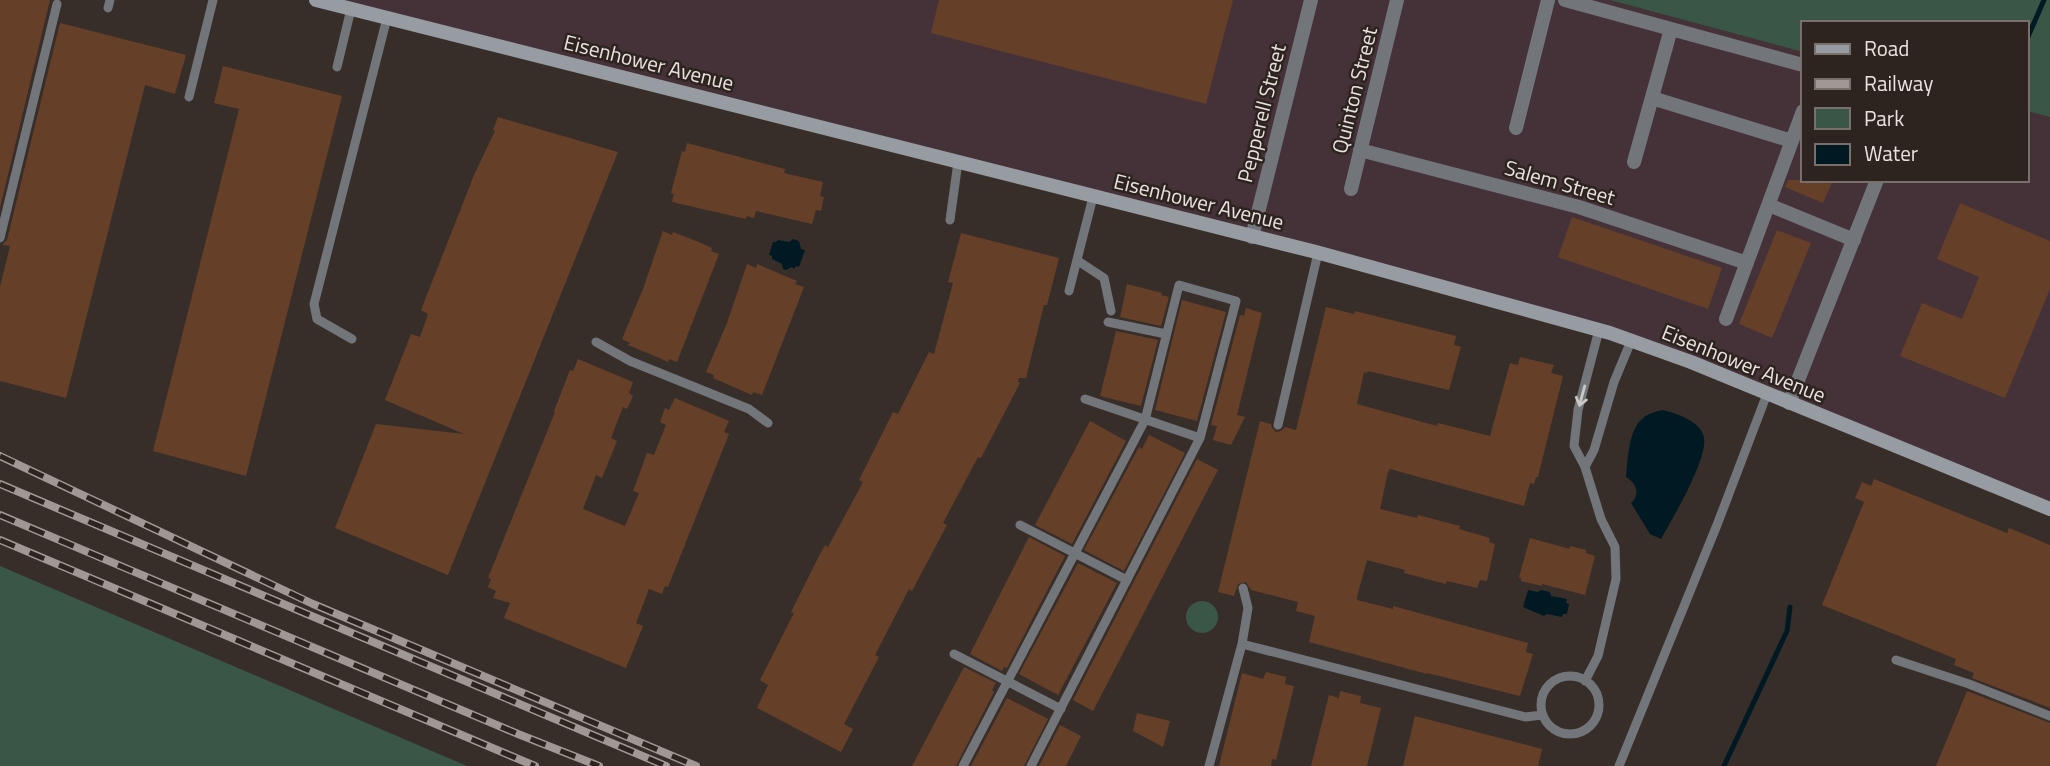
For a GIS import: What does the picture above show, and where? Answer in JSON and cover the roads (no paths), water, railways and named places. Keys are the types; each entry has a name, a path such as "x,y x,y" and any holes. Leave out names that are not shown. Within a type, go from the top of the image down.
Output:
{"main road":[{"name":"Eisenhower Avenue","path":"316,0 1318,253 1599,330 1691,362 2050,509"}],"street":[{"name":"Pepperell Street","path":"1252,237 1311,0"},
{"name":"Quinton Street","path":"1351,189 1397,0"},
{"path":"1516,128 1548,0"},
{"path":"1565,0 1801,64"},
{"path":"1634,162 1671,29"},
{"path":"1652,98 1792,141"},
{"path":"1726,319 1801,116"},
{"name":"Salem Street","path":"1360,150 1579,207 1747,263"},
{"path":"1789,403 1876,182"},
{"path":"1769,205 1854,240"}],"lane":[{"path":"188,97 213,0"},
{"path":"0,238 57,4"},
{"path":"337,67 351,9"},
{"path":"352,339 317,319 314,304 387,18"},
{"path":"950,220 958,162"},
{"path":"1069,291 1093,197"},
{"path":"1278,425 1318,253"},
{"path":"1078,261 1104,278 1111,311"},
{"path":"963,766 1145,420 1179,285 1236,301 1200,438 1031,766"},
{"path":"1108,322 1166,334"},
{"path":"1585,681 1598,656 1616,579 1615,547 1601,519 1585,467 1574,446 1578,410 1599,330"},
{"path":"1585,467 1594,450 1614,383 1631,341"},
{"path":"596,342 630,362 749,409 768,424"},
{"path":"1619,766 1712,538 1767,394"},
{"path":"1084,399 1200,438"},
{"path":"1020,525 1127,580"},
{"path":"1209,766 1242,644 1248,608 1243,588"},
{"path":"1242,644 1525,717 1543,715"},
{"path":"954,654 1061,709"},
{"path":"1896,660 1969,684 2050,716"},
{"path":"1567,676 1585,681 1597,695 1598,714 1586,730 1577,734 1558,732 1543,715 1541,700 1544,692 1550,684 1567,676"}],"water":[{"path":"793,239 799,241 801,249 805,250 799,267 786,270 769,255 773,242 789,242"},
{"path":"1662,410 1691,421 1703,434 1704,443 1697,470 1661,539 1650,534 1631,503 1636,496 1636,489 1626,477 1633,432 1645,416"},
{"path":"1528,590 1550,592 1551,596 1567,599 1567,614 1562,617 1547,614 1544,616 1523,607"}],"waterway":[{"path":"2029,34 2044,0"},
{"path":"1724,766 1787,631 1790,607"}],"railway":[{"path":"0,456 313,604 696,766"},
{"path":"0,484 666,766"},
{"path":"0,515 599,766"},
{"path":"0,540 535,766"}]}
